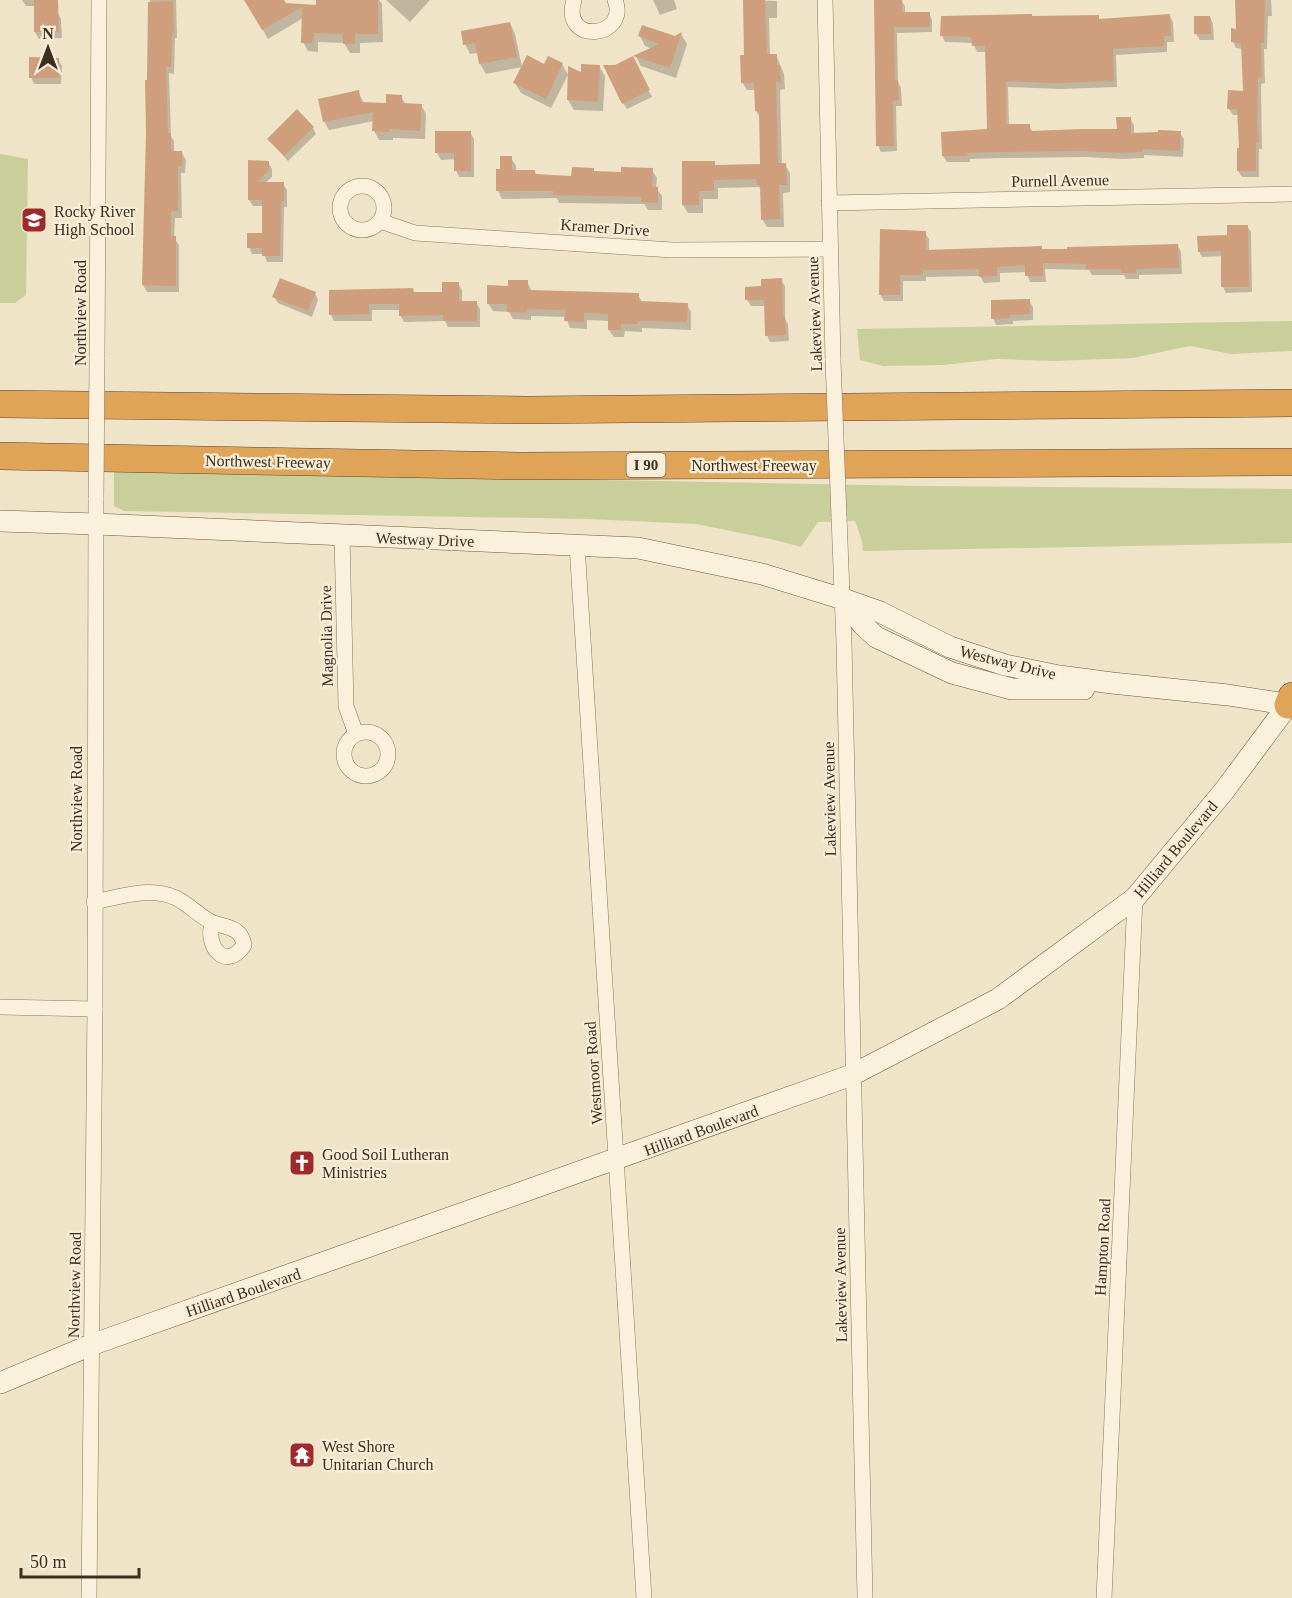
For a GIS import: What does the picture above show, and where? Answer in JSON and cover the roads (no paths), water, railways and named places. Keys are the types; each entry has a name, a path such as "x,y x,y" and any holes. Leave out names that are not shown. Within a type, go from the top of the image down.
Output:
{"highway":[{"path":"0,404 527,410 1292,403"},
{"name":"Northwest Freeway","path":"0,456 520,466 1292,462"}],"main road":[{"name":"Westway Drive","path":"0,521 638,548 762,574 843,599 880,612 950,647 1005,665 1059,676 1112,683 1291,702"},
{"name":"Hilliard Boulevard","path":"0,1383 91,1345 852,1075 998,999 1135,898 1224,790 1291,702"}],"street":[{"name":"Northview Road","path":"89,1598 95,1008 99,0"},
{"path":"574,0 573,19 579,27 586,31 597,32 609,27 615,19 617,4 615,0"},
{"name":"Lakeview Avenue","path":"825,0 833,360 843,599 865,1598"},
{"name":"Purnell Avenue","path":"829,203 1292,194"},
{"name":"Kramer Drive","path":"380,221 416,232 672,250 830,249"},
{"name":"Magnolia Drive","path":"342,536 346,706 356,734"},
{"name":"Westmoor Road","path":"578,545 644,1598"},
{"path":"94,902 138,892 174,897 212,923"},
{"name":"Hampton Road","path":"1104,1598 1135,898"},
{"path":"0,1008 95,1008"}],"place":[{"name":"Rocky River High School","path":"34,220"},
{"name":"Good Soil Lutheran Ministries","path":"302,1163"},
{"name":"West Shore Unitarian Church","path":"302,1455"}]}
